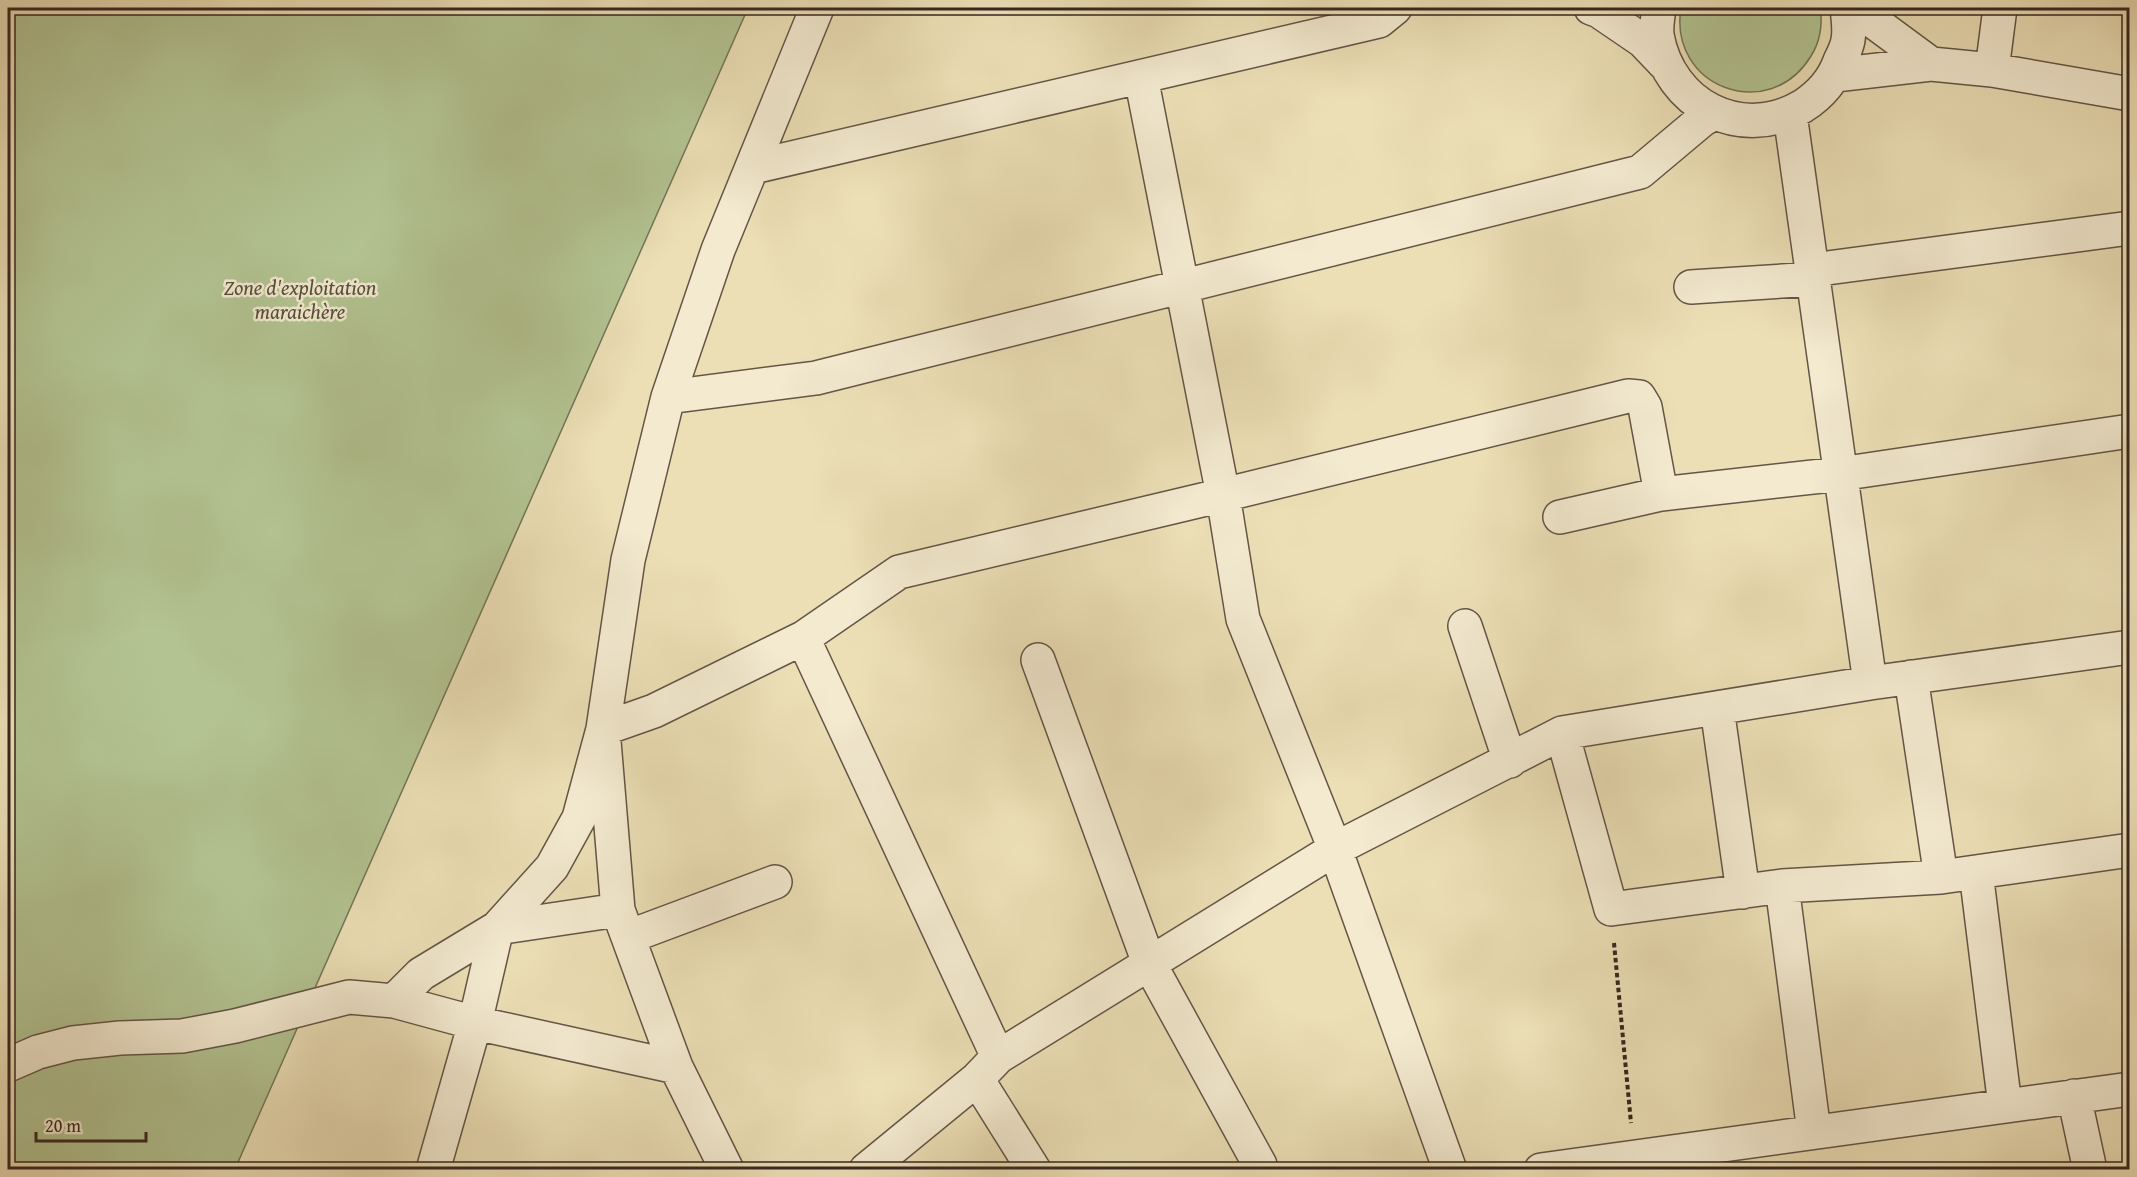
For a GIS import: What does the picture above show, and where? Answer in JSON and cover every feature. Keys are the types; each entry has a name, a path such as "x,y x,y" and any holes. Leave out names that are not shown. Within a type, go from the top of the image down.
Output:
{"street":[{"path":"394,1001 421,974 497,928 552,867 579,818 603,729 628,560 668,398 718,250 817,8"},
{"path":"753,167 1379,21 1395,8"},
{"path":"1591,8 1599,10 1643,41 1665,64 1678,85 1694,101 1714,113 1739,120 1765,120 1790,114 1816,98 1835,75 1848,40 1847,8"},
{"path":"1659,8 1657,33 1665,64"},
{"path":"1855,8 1931,64"},
{"path":"1992,69 2000,8"},
{"path":"1835,75 1931,64 1992,69 2130,94"},
{"path":"1141,77 1223,495 1243,619 1335,849 1450,1170"},
{"path":"668,398 816,378 1640,172 1702,120 1714,113"},
{"path":"1790,114 1870,684"},
{"path":"1691,287 1812,275 2130,228"},
{"path":"603,729 654,711 803,638 899,572 1628,396 1640,397 1645,407 1661,494"},
{"path":"1560,517 1661,494 1840,474 2130,431"},
{"path":"1465,626 1510,761"},
{"path":"803,638 1034,1170"},
{"path":"866,1170 988,1068 1149,963 1335,849 1562,733 1870,684 2130,647"},
{"path":"1038,660 1149,963 1260,1164"},
{"path":"1911,678 1941,877"},
{"path":"1717,708 1743,892"},
{"path":"603,729 623,923 676,1067 727,1170"},
{"path":"1562,733 1611,909 1782,886 1941,877 2130,850"},
{"path":"1976,872 2005,1106"},
{"path":"497,928 623,923 775,882"},
{"path":"1782,886 1814,1131"},
{"path":"433,1170 475,1023 497,928"},
{"path":"8,1065 38,1052 72,1043 120,1038 182,1036 235,1026 349,997 394,1001 475,1023 676,1067"},
{"path":"1541,1170 1635,1163 1814,1131 2130,1089"},
{"path":"2074,1096 2090,1170"}],"path":[{"path":"1611,909 1635,1163"}],"green space":[{"name":"Zone d'exploitation maraichère","path":"8,8 748,8 235,1169 8,1169"},
{"path":"1681,8 1820,8 1820,33 1811,56 1793,77 1771,89 1748,92 1725,88 1705,76 1690,59 1681,36"}]}
